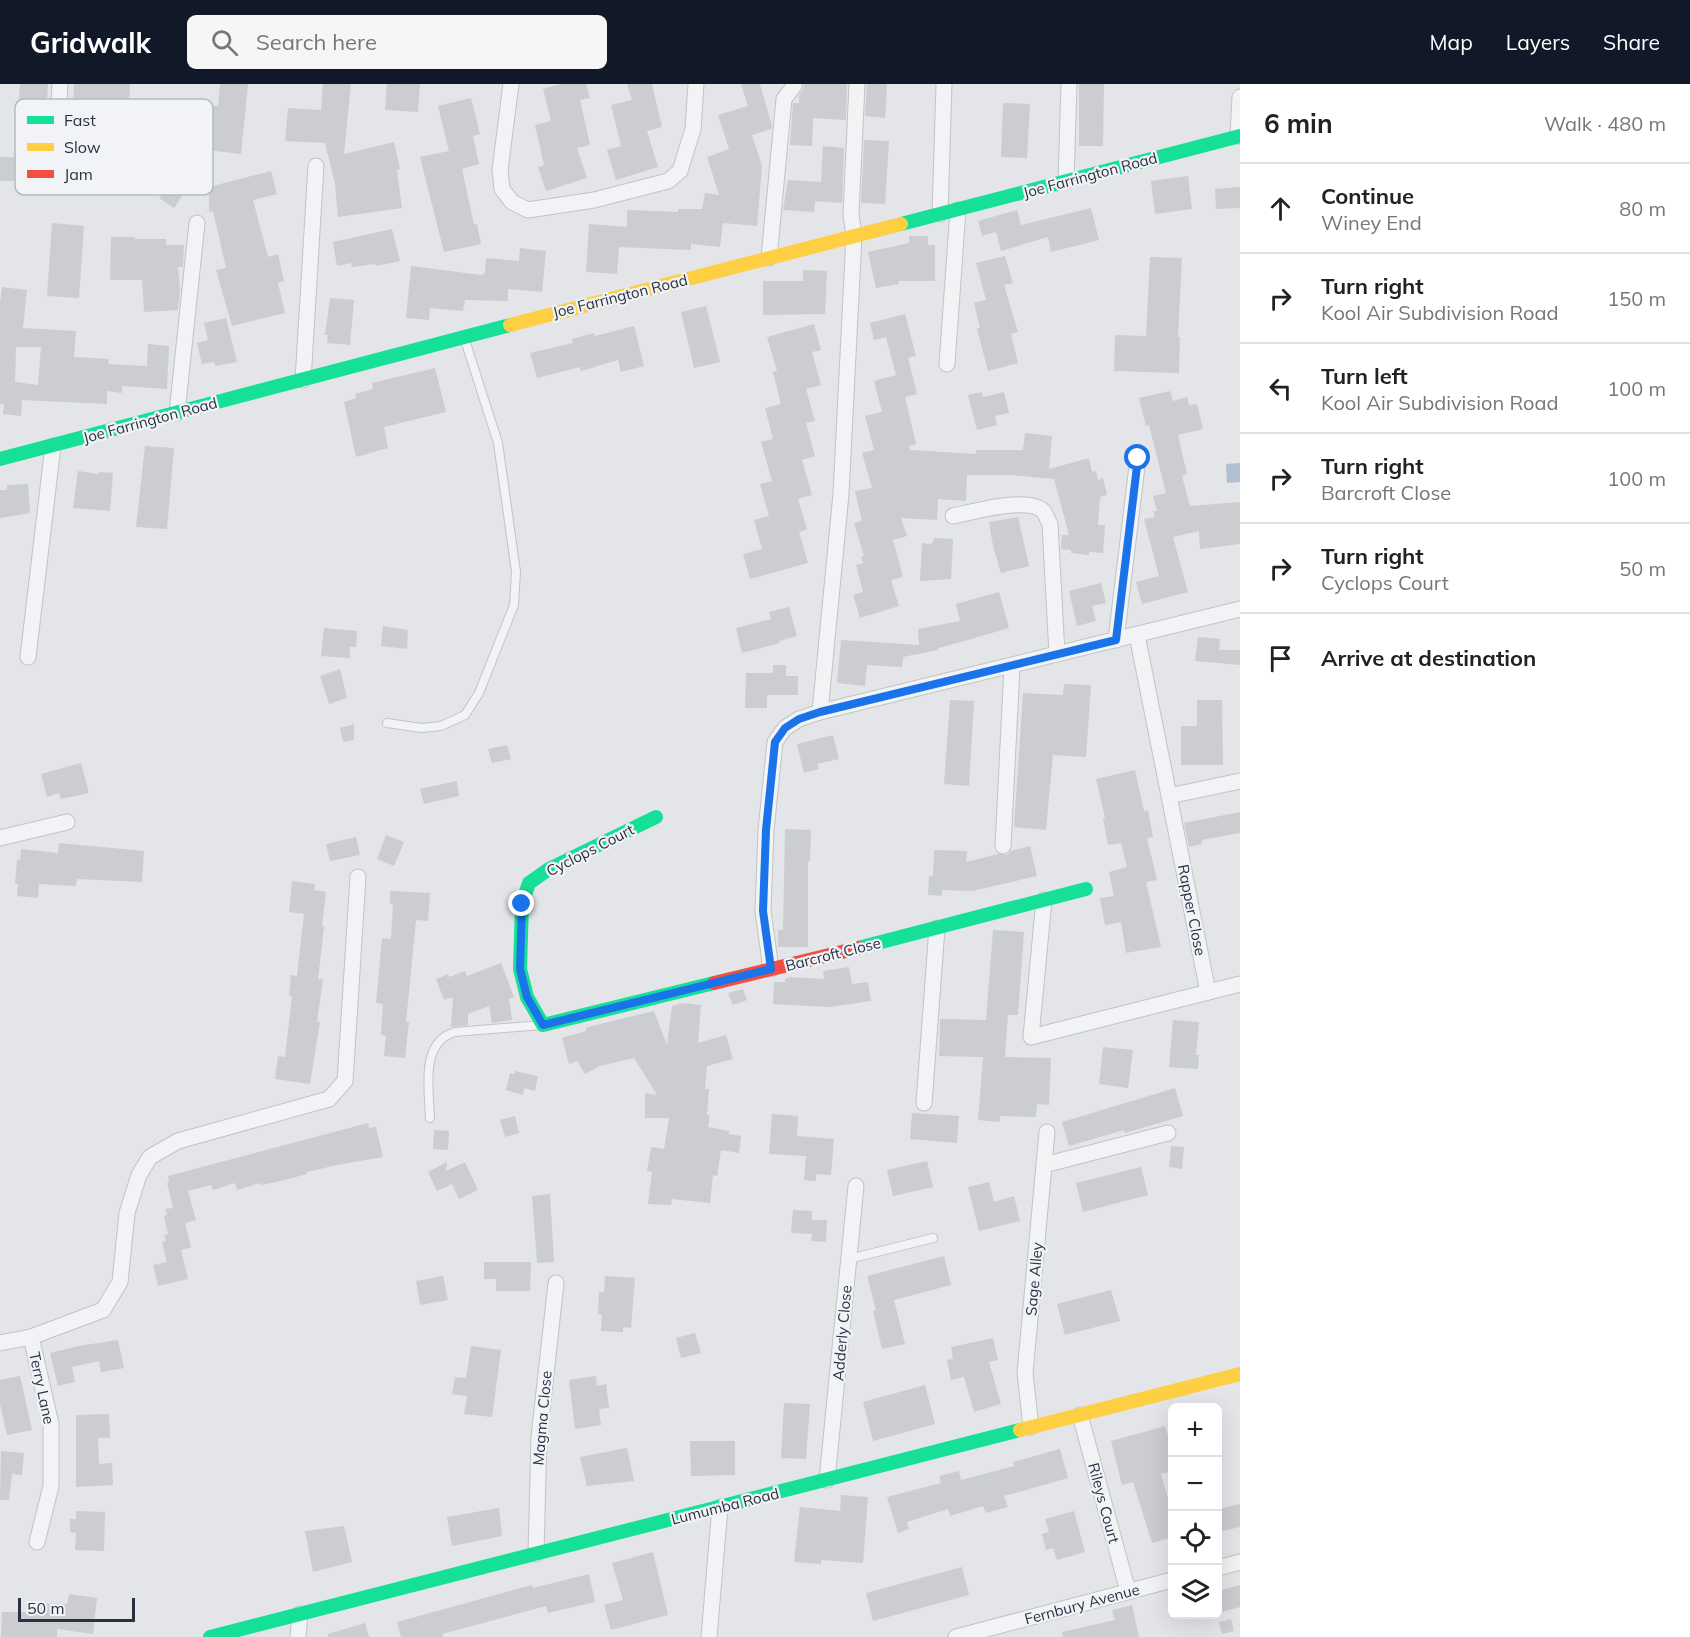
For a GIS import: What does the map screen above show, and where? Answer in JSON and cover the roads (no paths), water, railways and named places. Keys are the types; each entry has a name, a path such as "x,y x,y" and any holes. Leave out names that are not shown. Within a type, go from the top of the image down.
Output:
{"street":[{"path":"59,99 60,84"},
{"path":"511,84 500,170 502,189 512,202 528,210 594,200 668,181 680,171 693,129 696,84"},
{"path":"820,712 841,494 854,236 851,214 857,84"},
{"path":"940,214 944,84"},
{"path":"1066,181 1069,84"},
{"path":"769,258 784,99 794,86"},
{"path":"1239,136 1240,97"},
{"name":"Joe Farrington Road","path":"0,459 464,336 1239,136"},
{"path":"303,380 316,166"},
{"path":"947,364 958,210"},
{"path":"177,413 197,222"},
{"path":"28,657 53,446"},
{"path":"1116,640 1138,458"},
{"path":"953,516 997,507 1033,505 1043,511 1050,524 1057,654"},
{"path":"771,969 763,911 766,830 775,742 785,728 799,719 820,712 1240,609"},
{"name":"Rapper Close","path":"1137,635 1208,992"},
{"path":"1003,846 1012,666"},
{"path":"1169,795 1240,781"},
{"name":"Cyclops Court","path":"543,1025 527,997 520,969 522,904 529,883 549,869 656,817"},
{"path":"0,838 67,822"},
{"path":"31,1337 103,1310 120,1282 127,1213 139,1175 150,1157 178,1141 329,1098 345,1081 358,877"},
{"name":"Barcroft Close","path":"543,1025 1086,889"},
{"path":"1044,900 1031,1037 1240,984"},
{"path":"924,1103 937,928"},
{"name":"Sage Alley","path":"1031,1427 1025,1372 1047,1132"},
{"path":"1044,1165 1168,1133"},
{"name":"Adderly Close","path":"827,1480 856,1186"},
{"name":"Magma Close","path":"536,1554 539,1437 556,1283"},
{"name":"Terry Lane","path":"0,1343 31,1337 51,1424 51,1486 37,1542"},
{"name":"Lumumba Road","path":"210,1637 1240,1374"},
{"name":"Rileys Court","path":"1080,1415 1128,1592"},
{"path":"709,1637 720,1507"},
{"path":"1222,1567 1240,1562"},
{"name":"Fernbury Avenue","path":"956,1637 1168,1581"},
{"path":"298,1637 300,1614"}],"lane":[{"path":"387,723 421,728 441,726 465,715 479,693 514,605 516,572 498,443 464,336"},
{"path":"430,1118 429,1062 435,1045 443,1035 454,1032 543,1025"},
{"path":"849,1259 933,1238"}],"water":[{"path":"1240,463 1240,482 1227,483 1226,464"}]}
